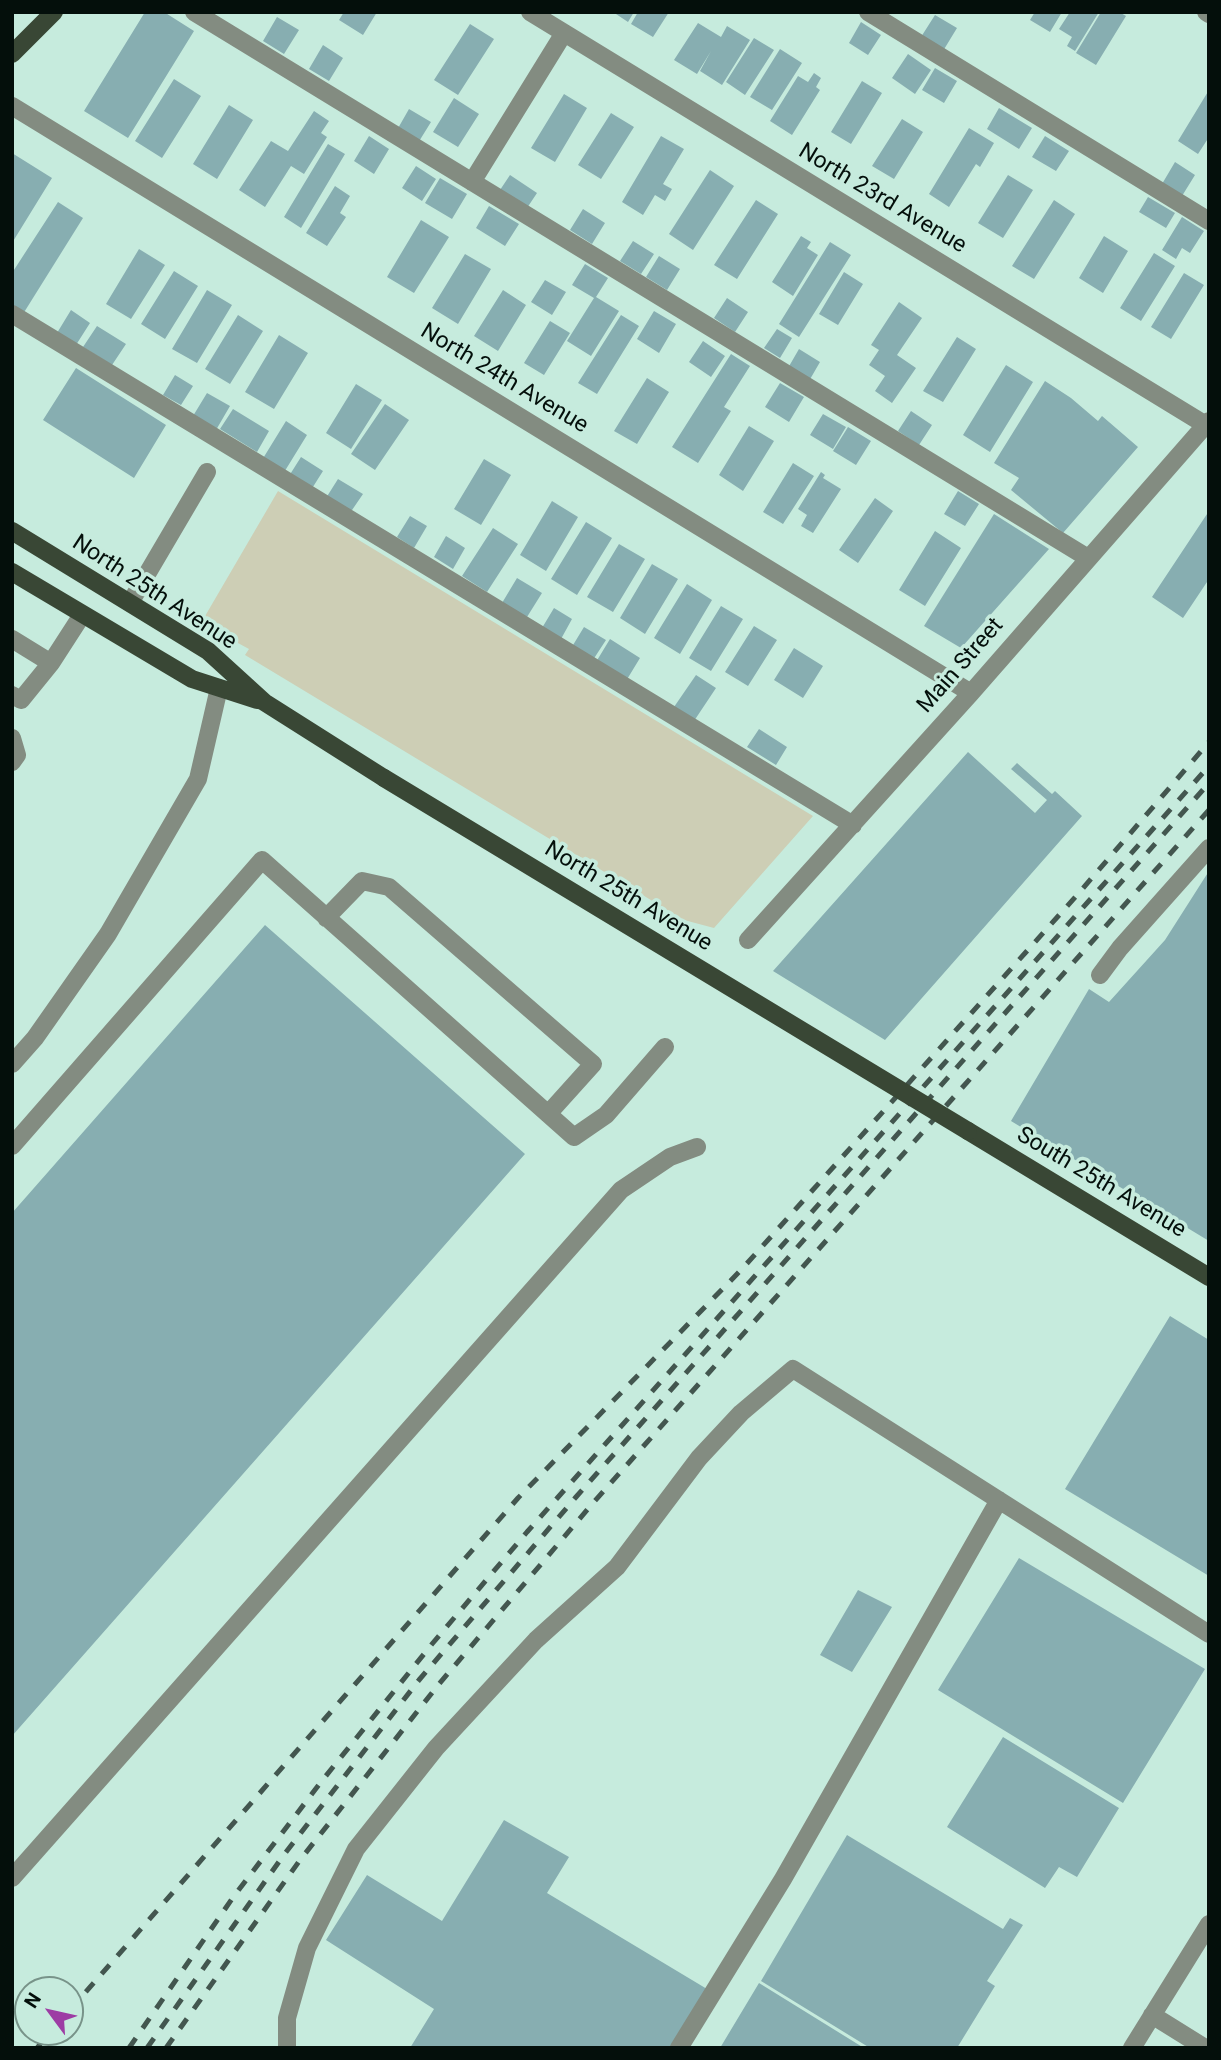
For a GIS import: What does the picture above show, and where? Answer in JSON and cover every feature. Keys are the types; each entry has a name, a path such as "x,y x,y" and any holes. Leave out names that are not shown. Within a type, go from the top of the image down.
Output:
{"main road":[{"path":"12,54 54,12"},
{"name":"North 25th Avenue","path":"12,531 208,651 264,702 384,778 968,1131"},
{"name":"North 25th Avenue","path":"12,572 192,679 264,702"},
{"name":"South 25th Avenue","path":"968,1131 1209,1277"}],"street":[{"path":"194,12 1088,558"},
{"name":"North 23rd Avenue","path":"530,12 1208,424"},
{"path":"868,12 1209,221"},
{"path":"472,182 564,33"},
{"name":"North 24th Avenue","path":"12,106 971,693"},
{"path":"16,323 853,825"},
{"name":"Main Street","path":"748,940 1208,424"},
{"path":"130,603 206,472"},
{"path":"15,704 51,663 82,615"},
{"path":"12,639 51,663"},
{"path":"12,1064 35,1038 108,934 198,779 219,688"},
{"path":"12,738 17,755 12,762"},
{"path":"1100,975 1120,948 1209,848"},
{"path":"12,1146 262,860 574,1137 606,1115 665,1046"},
{"path":"327,918 362,881 389,887 593,1064 548,1114"},
{"path":"12,1878 621,1190 670,1157 697,1147"},
{"path":"287,2048 286,2018 307,1948 356,1849 455,1728 536,1640 617,1567 707,1449 741,1413 793,1369 1209,1634"},
{"path":"679,2048 783,1879 999,1500"},
{"path":"1132,2048 1209,1924"},
{"path":"1152,2015 1205,2048"}],"green space":[{"path":"278,491 813,816 714,928 684,920 245,655 249,649 201,623"}],"building":[{"path":"145,12 164,12 194,31 128,138 84,111"},
{"path":"344,12 377,12 363,35 339,20"},
{"path":"613,12 634,12 628,22"},
{"path":"638,12 669,12 653,37 631,24"},
{"path":"1035,12 1062,12 1050,32 1030,20"},
{"path":"1070,12 1099,12 1075,51 1067,46 1072,37 1059,29"},
{"path":"1101,12 1119,12 1126,16 1096,65 1076,53"},
{"path":"935,15 957,28 943,51 921,37"},
{"path":"277,17 299,30 284,54 263,41"},
{"path":"861,22 881,35 868,55 849,43"},
{"path":"698,23 721,37 727,26 750,40 722,85 700,71 711,51 697,74 674,60"},
{"path":"470,24 494,39 458,95 434,80"},
{"path":"754,38 774,50 745,95 726,82"},
{"path":"323,45 343,58 329,81 309,69"},
{"path":"780,49 802,63 772,110 750,97"},
{"path":"908,54 931,70 915,94 892,78"},
{"path":"935,68 957,81 944,103 922,90"},
{"path":"814,73 821,78 816,87 820,90 792,135 770,121 798,76 808,82"},
{"path":"174,79 201,96 162,158 135,141"},
{"path":"862,81 882,93 851,144 831,132"},
{"path":"1209,90 1209,137 1198,154 1178,141"},
{"path":"564,94 587,108 555,162 531,148"},
{"path":"454,98 479,114 458,147 433,132"},
{"path":"229,105 253,120 217,179 193,164"},
{"path":"999,108 1032,128 1019,149 987,129"},
{"path":"409,109 431,122 418,143 397,130"},
{"path":"314,111 329,121 321,133 327,137 304,174 291,166 265,207 239,190 271,141 288,151"},
{"path":"611,113 634,127 601,179 578,165"},
{"path":"902,119 923,132 894,179 872,166"},
{"path":"969,128 994,143 980,167 976,164 949,207 929,194"},
{"path":"369,136 389,149 374,174 354,161"},
{"path":"661,136 684,149 663,184 672,189 665,201 655,195 643,215 622,202"},
{"path":"1045,136 1069,151 1056,171 1032,157"},
{"path":"328,144 345,154 301,228 284,217"},
{"path":"12,153 52,178 12,243"},
{"path":"1175,162 1195,175 1182,196 1162,184"},
{"path":"416,166 436,179 422,201 402,188"},
{"path":"710,170 734,186 693,250 669,234"},
{"path":"510,175 537,193 527,208 500,190"},
{"path":"1008,175 1033,190 1003,238 978,223"},
{"path":"440,178 467,194 452,219 425,203"},
{"path":"335,186 350,196 340,213 346,217 327,246 306,233"},
{"path":"1148,197 1175,213 1166,228 1139,212"},
{"path":"756,200 778,214 737,279 714,265"},
{"path":"1054,200 1075,214 1034,279 1012,266"},
{"path":"58,202 83,218 23,314 12,307 12,273"},
{"path":"489,206 519,224 505,246 476,228"},
{"path":"583,209 605,223 592,244 570,230"},
{"path":"1182,217 1204,231 1190,253 1182,248 1176,259 1162,250"},
{"path":"421,220 449,237 414,293 387,277"},
{"path":"801,236 811,242 807,248 818,255 793,296 772,282"},
{"path":"1104,236 1128,251 1103,293 1079,278"},
{"path":"633,241 654,254 641,274 620,261"},
{"path":"830,242 851,255 799,337 779,324"},
{"path":"139,249 165,265 131,319 106,304"},
{"path":"1154,253 1175,266 1141,321 1120,308"},
{"path":"465,254 491,269 458,324 432,308"},
{"path":"659,256 680,269 667,290 646,277"},
{"path":"585,264 608,278 596,297 619,311 591,356 567,341 594,298 572,285"},
{"path":"174,271 198,286 165,339 141,324"},
{"path":"844,272 863,284 838,325 819,314"},
{"path":"1184,273 1204,285 1171,339 1151,327"},
{"path":"545,280 566,292 552,315 531,302"},
{"path":"207,290 232,305 197,363 172,349"},
{"path":"503,290 526,305 498,351 474,336"},
{"path":"727,298 748,312 735,332 714,318"},
{"path":"899,302 922,318 897,355 916,368 892,403 875,391 885,376 869,365 879,350 871,345"},
{"path":"71,310 90,323 76,345 57,333"},
{"path":"654,311 676,324 659,353 637,339"},
{"path":"238,315 263,331 230,384 205,369"},
{"path":"621,315 639,326 597,394 578,383"},
{"path":"550,321 570,333 544,375 524,363"},
{"path":"97,326 126,344 112,365 83,347"},
{"path":"777,329 792,338 780,358 764,348"},
{"path":"279,335 308,353 274,409 245,392"},
{"path":"957,337 976,349 943,402 923,391"},
{"path":"703,341 725,356 711,377 689,362"},
{"path":"799,349 820,362 809,381 788,368"},
{"path":"731,354 750,366 724,407 731,411 698,463 672,447"},
{"path":"1006,365 1033,382 990,452 963,435"},
{"path":"76,368 166,425 134,478 43,420"},
{"path":"175,375 193,386 181,405 163,395"},
{"path":"647,378 669,392 637,444 614,431"},
{"path":"1045,381 1098,421 1102,416 1138,447 1063,533 1011,490 1019,478 994,463"},
{"path":"780,383 804,397 789,422 765,407"},
{"path":"356,384 382,400 351,449 326,433"},
{"path":"207,393 230,406 216,430 193,416"},
{"path":"385,404 409,420 375,470 351,454"},
{"path":"233,409 269,431 257,452 220,429"},
{"path":"911,411 932,425 919,445 898,431"},
{"path":"823,414 846,427 833,449 810,435"},
{"path":"286,421 307,435 283,474 262,460"},
{"path":"749,426 774,441 743,491 719,475"},
{"path":"848,427 871,441 856,465 833,451"},
{"path":"301,457 323,471 311,490 289,476"},
{"path":"484,459 511,475 481,525 454,509"},
{"path":"793,463 814,476 783,524 763,512"},
{"path":"821,472 825,475 823,478 841,489 813,533 801,526 807,515 798,509"},
{"path":"338,479 363,494 350,513 326,498"},
{"path":"958,491 979,504 965,526 944,514"},
{"path":"875,498 893,511 858,563 839,550"},
{"path":"552,501 578,517 546,571 520,555"},
{"path":"1209,511 1209,579 1183,618 1152,597"},
{"path":"994,514 1049,549 961,648 924,626"},
{"path":"410,516 427,526 414,548 397,537"},
{"path":"586,522 612,538 577,595 551,579"},
{"path":"493,528 518,544 487,592 462,576"},
{"path":"935,531 961,548 925,606 899,590"},
{"path":"446,536 465,548 453,569 434,557"},
{"path":"619,544 645,559 613,612 587,597"},
{"path":"652,564 678,579 645,634 620,618"},
{"path":"517,578 542,593 527,617 502,603"},
{"path":"687,584 712,600 680,654 654,638"},
{"path":"721,606 743,619 711,671 689,658"},
{"path":"554,608 572,619 561,639 542,628"},
{"path":"754,626 777,640 748,686 725,672"},
{"path":"584,627 606,640 591,663 570,650"},
{"path":"610,639 640,658 626,681 596,662"},
{"path":"794,648 823,666 803,698 774,680"},
{"path":"696,675 716,688 694,721 674,707"},
{"path":"759,729 787,747 776,765 747,747"},
{"path":"968,752 1035,813 1047,800 1011,769 1017,763 1052,794 1055,791 1082,816 885,1040 773,971"},
{"path":"1209,871 1209,1241 1011,1121 1089,989 1109,1002 1165,940"},
{"path":"265,925 525,1154 12,1736 12,1213"},
{"path":"1170,1316 1209,1340 1209,1576 1065,1489"},
{"path":"1019,1558 1205,1669 1123,1803 938,1690"},
{"path":"858,1590 892,1607 852,1672 820,1655"},
{"path":"1003,1737 1119,1808 1077,1877 1059,1867 1045,1888 947,1827"},
{"path":"504,1820 569,1857 547,1893 707,1989 670,2048 410,2048 434,2009 326,1940 367,1875 442,1921"},
{"path":"847,1835 1003,1929 1010,1918 1023,1925 987,1981 995,1986 957,2048 870,2048 761,1981"},
{"path":"759,1983 864,2048 720,2048"}],"railway":[{"path":"84,1994 518,1498 742,1269 1078,894 1209,742"},
{"path":"129,2048 234,1896 432,1644 527,1532 1209,766"},
{"path":"147,2048 283,1856 419,1680 576,1497 1209,783"},
{"path":"166,2048 300,1860 439,1684 593,1503 1209,810"}]}
